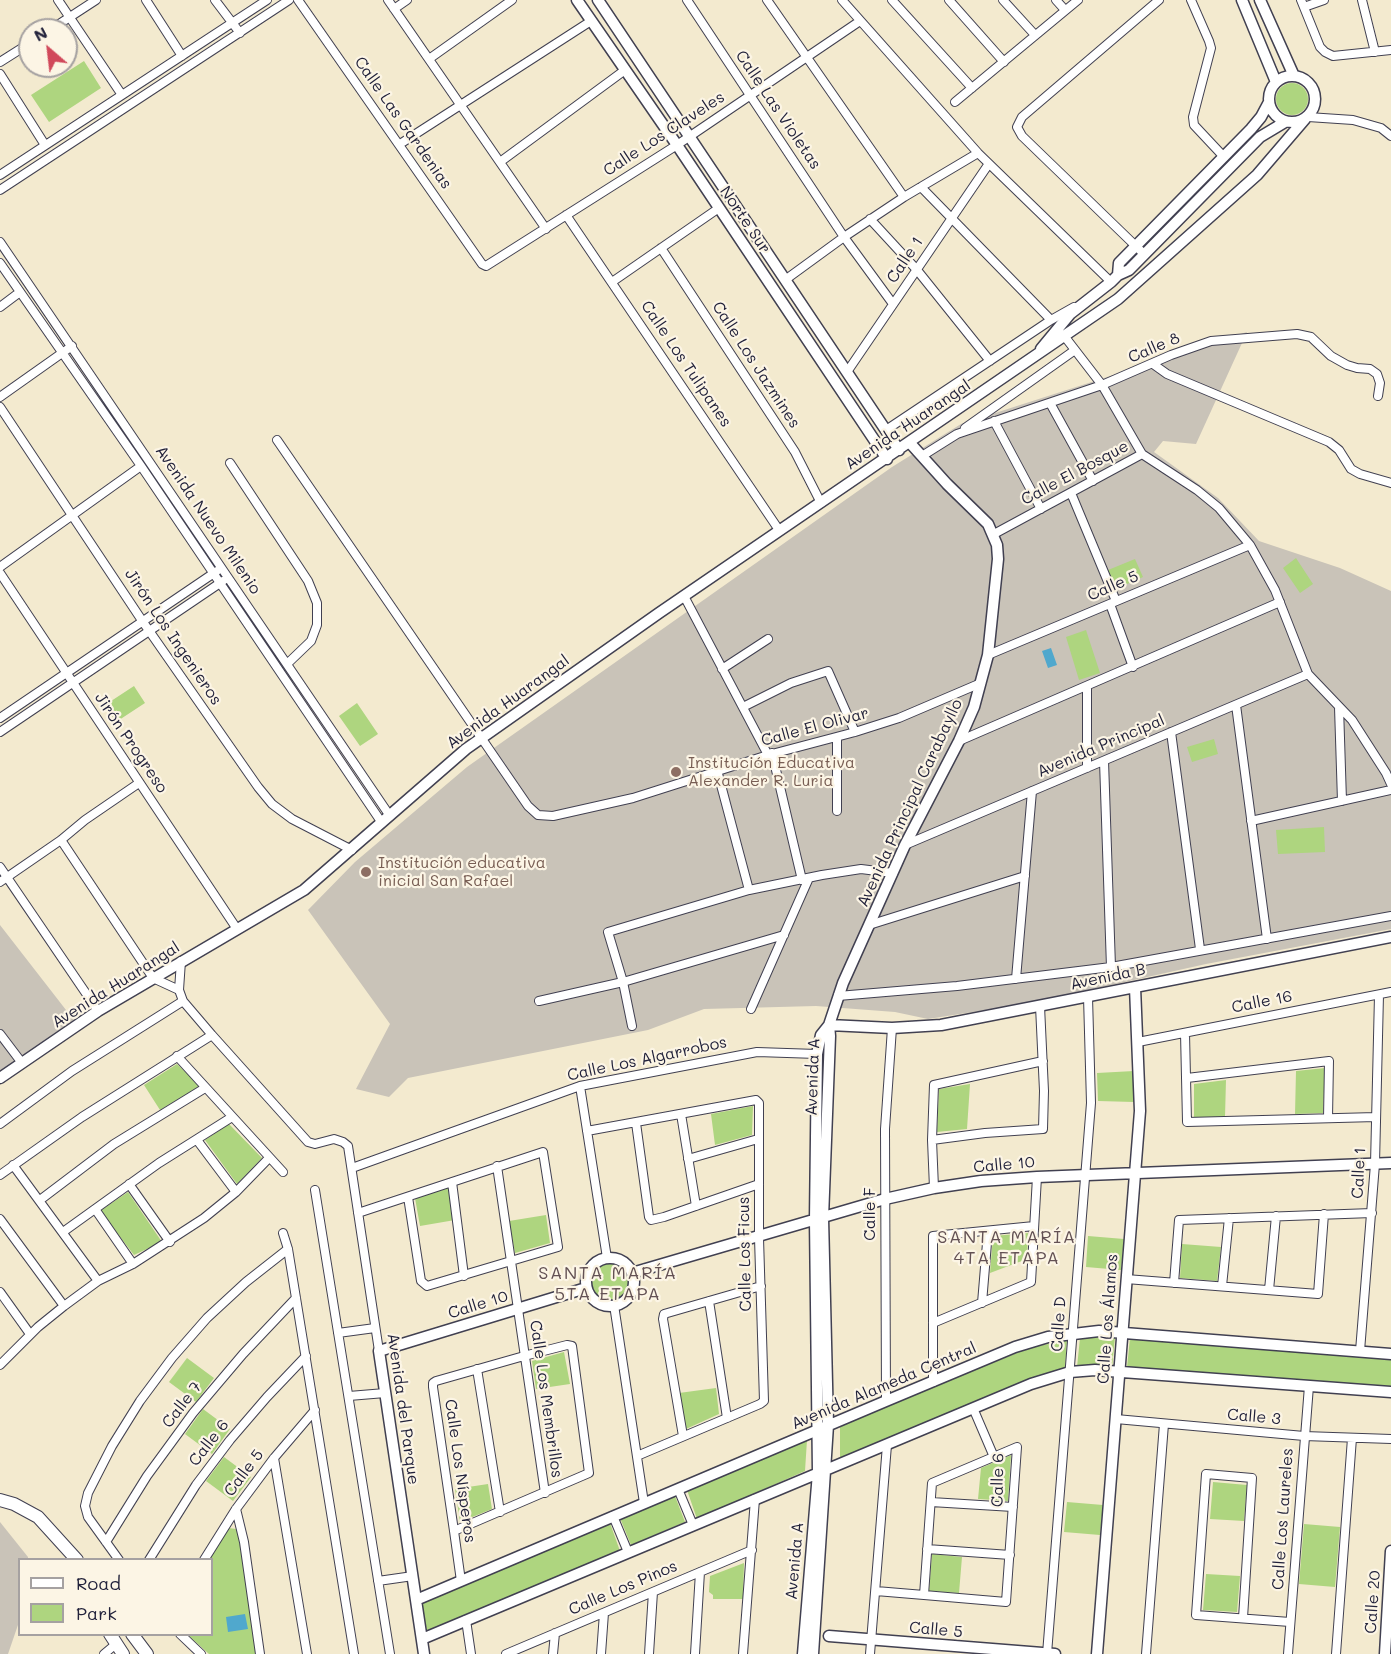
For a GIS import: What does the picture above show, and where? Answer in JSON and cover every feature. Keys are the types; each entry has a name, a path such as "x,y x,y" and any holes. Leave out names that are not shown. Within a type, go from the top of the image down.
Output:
{"main road":[{"path":"0,1500 14,1504 38,1517 74,1557"},
{"path":"133,1636 146,1654"},
{"path":"134,1654 139,1652 146,1654"}],"street":[{"path":"58,0 122,95"},
{"path":"71,17 96,0"},
{"path":"146,0 182,56"},
{"path":"215,0 240,33"},
{"path":"0,175 267,0"},
{"path":"0,190 289,0"},
{"name":"Calle Las Gardenias","path":"298,0 482,264"},
{"path":"388,0 546,229"},
{"path":"394,9 407,0"},
{"path":"429,59 512,0"},
{"name":"Norte Sur","path":"577,0 886,459"},
{"name":"Norte Sur","path":"598,0 899,450"},
{"name":"Calle Las Violetas","path":"687,0 844,237 893,304"},
{"path":"767,0 904,197"},
{"path":"842,0 988,165 1114,278"},
{"path":"892,0 972,88"},
{"path":"948,0 1004,62"},
{"path":"1003,0 1035,35"},
{"path":"1056,0 1065,10"},
{"path":"955,102 1078,0"},
{"path":"1144,254 1022,136 1017,127 1022,117 1159,0"},
{"path":"1191,0 1211,48 1193,117 1194,125 1224,157"},
{"path":"1242,0 1276,82"},
{"path":"1260,0 1294,76"},
{"path":"1324,0 1302,4 1320,47 1325,52 1333,56 1391,50"},
{"path":"1362,0 1374,52"},
{"path":"1251,21 1266,13"},
{"path":"400,144 591,21"},
{"name":"Calle Los Claveles","path":"482,264 486,266 492,264 690,136 860,21"},
{"path":"0,62 18,51"},
{"path":"500,162 625,70"},
{"path":"0,74 45,145"},
{"path":"1307,118 1316,101 1313,89 1305,80 1294,76 1287,76 1276,82 1271,88 1269,102 1274,115 1286,122 1292,123 1307,118 1353,120 1381,128 1391,136"},
{"name":"Avenida Huarangal","path":"1114,278 1119,263 1256,123 1269,102"},
{"name":"Avenida Huarangal","path":"0,1078 98,1011 304,890 386,820 451,760 779,530 910,443 1118,299 1230,200 1275,156 1307,118"},
{"name":"Avenida Huarangal","path":"1038,354 1060,324 1114,278 1129,270 1260,137 1286,122"},
{"path":"785,280 870,219 978,153"},
{"name":"Calle 1","path":"847,372 988,165"},
{"path":"921,187 1051,320"},
{"path":"612,282 718,207"},
{"name":"Calle Los Tulipanes","path":"566,215 779,530"},
{"path":"870,219 916,270 990,361"},
{"name":"Avenida Nuevo Milenio","path":"0,242 287,663 386,820"},
{"name":"Calle Los Jazmines","path":"661,248 795,452 821,503"},
{"name":"Avenida Nuevo Milenio","path":"0,263 386,820"},
{"path":"0,307 20,292"},
{"path":"886,430 1051,320 1086,300"},
{"name":"Calle 8","path":"922,456 957,434 1102,385 1171,355 1212,341 1297,334 1311,337 1331,356 1347,365 1370,369 1377,374 1380,383 1378,396"},
{"path":"1065,337 1102,385 1142,454"},
{"path":"0,397 72,346"},
{"path":"957,434 1075,350"},
{"path":"1153,364 1167,374 1329,442 1339,450 1351,469 1391,483"},
{"path":"1050,403 1093,481"},
{"name":"Jirón Los Ingenieros","path":"0,407 149,631 272,804 308,829 352,850"},
{"path":"994,421 1041,509"},
{"path":"277,440 481,739"},
{"name":"Avenida Principal Carabayllo","path":"829,1024 838,996 905,845 959,741 974,706 988,655 998,559 998,545 994,534 981,514 947,484 910,443"},
{"name":"Calle El Bosque","path":"994,534 1142,454 1197,490 1219,508 1250,545 1280,602 1308,674"},
{"path":"230,463 308,581 317,603 317,625 311,641 287,663"},
{"path":"0,567 141,466"},
{"path":"1071,493 1113,602 1133,667"},
{"name":"Calle 5","path":"988,655 1250,545"},
{"path":"1,725 67,673 222,567"},
{"name":"Jirón Progreso","path":"0,573 237,929"},
{"path":"1,725 73,683 229,577"},
{"path":"684,596 770,754 805,879 784,935 751,1009"},
{"path":"959,741 1280,602"},
{"path":"722,669 768,639"},
{"path":"743,707 791,683 828,670 855,732"},
{"path":"1308,674 1352,720 1391,784"},
{"name":"Avenida Principal","path":"905,845 1308,674"},
{"name":"Calle El Olivar","path":"481,739 528,806 538,815 553,816 633,798 770,754 855,732 899,718 981,683"},
{"path":"1087,687 1087,768"},
{"path":"1236,705 1266,939"},
{"path":"1339,707 1342,801"},
{"path":"1171,732 1200,949"},
{"path":"837,737 837,811"},
{"path":"1104,760 1111,967"},
{"path":"717,770 749,890"},
{"path":"3,879 139,783"},
{"path":"1251,821 1391,790"},
{"path":"1016,979 1032,791"},
{"path":"61,840 153,978 179,990"},
{"path":"0,867 3,879 98,1011"},
{"path":"632,1026 623,982 608,932 749,890 861,869 893,873"},
{"path":"869,926 1025,876"},
{"name":"Avenida B","path":"838,996 894,992 1111,967 1391,916"},
{"path":"539,1001 623,982 784,935"},
{"name":"Avenida B","path":"829,1024 892,1028 941,1025 1391,937"},
{"path":"0,1175 82,1117 212,1035 183,1001 179,990 181,961"},
{"name":"Calle Los Álamos","path":"1097,1654 1140,1111 1136,987"},
{"name":"Calle 16","path":"1138,1042 1391,992"},
{"name":"Calle 1","path":"1360,1351 1375,1164 1379,995"},
{"name":"Calle D","path":"1047,1654 1091,1103 1088,997"},
{"path":"0,1124 72,1071 183,1001"},
{"path":"932,1140 1043,1129 1040,1006"},
{"name":"Avenida A","path":"813,1654 823,1427 817,1054 821,1035 829,1024"},
{"name":"Avenida A","path":"823,1427 815,1234 819,1219 829,1024"},
{"name":"Calle F","path":"886,1401 885,1129 892,1028"},
{"path":"1185,1033 1187,1122 1376,1117"},
{"path":"0,1034 22,1062"},
{"name":"Avenida del Parque","path":"212,1035 308,1142 315,1144 333,1139 348,1146 424,1654"},
{"name":"Calle Los Algarrobos","path":"352,1168 580,1086 757,1052 817,1054"},
{"path":"177,1056 283,1173"},
{"path":"934,1188 932,1140 934,1085 1043,1061"},
{"path":"1187,1078 1329,1061 1328,1118"},
{"path":"580,1086 607,1258"},
{"path":"40,1200 114,1144 206,1088"},
{"name":"Calle Los Ficus","path":"681,1114 758,1101 764,1401 728,1418"},
{"path":"587,1131 681,1114 696,1206"},
{"path":"63,1232 159,1162 232,1117"},
{"path":"636,1123 649,1217 655,1220 759,1185"},
{"path":"688,1159 758,1139"},
{"path":"197,1140 236,1192"},
{"path":"358,1213 541,1152 545,1153 557,1245 555,1248 511,1262 427,1286 421,1281 408,1197"},
{"path":"1,1362 30,1334 98,1281 133,1264 204,1218 236,1192 269,1158"},
{"name":"Calle 10","path":"632,1274 885,1199 981,1181 1391,1163"},
{"path":"14,1165 98,1281"},
{"name":"Calle Los Membrillos","path":"497,1166 545,1493"},
{"path":"933,1323 1031,1282 1037,1177"},
{"path":"452,1182 464,1276"},
{"path":"129,1184 170,1242"},
{"path":"315,1190 390,1654"},
{"path":"95,1209 133,1264"},
{"path":"1174,1283 1179,1220 1372,1212"},
{"path":"1126,1279 1318,1294 1324,1214"},
{"path":"1269,1290 1276,1216"},
{"path":"1222,1286 1229,1218"},
{"path":"0,1219 64,1306"},
{"path":"801,1225 815,1234"},
{"path":"933,1382 933,1236 1034,1226"},
{"path":"982,1303 988,1231"},
{"path":"283,1233 306,1356 354,1654"},
{"path":"118,1558 88,1517 85,1506 88,1493 112,1446 172,1358 207,1318 246,1282 288,1250"},
{"path":"607,1258 622,1261 632,1274 632,1290 622,1302 614,1305 600,1304 586,1288 586,1280 592,1265 607,1258"},
{"path":"683,1436 664,1314 760,1286"},
{"name":"Calle 10","path":"379,1351 586,1288"},
{"path":"0,1292 30,1334"},
{"name":"Calle 7","path":"106,1542 147,1476 193,1413 243,1354 296,1298"},
{"path":"637,1456 728,1418 709,1301"},
{"path":"614,1305 644,1503"},
{"path":"338,1333 375,1328"},
{"name":"Avenida Alameda Central","path":"416,1600 1015,1347 1048,1337 1073,1333 1122,1333 1391,1354"},
{"name":"Calle Los Nísperos","path":"461,1581 433,1383 524,1356 567,1345 572,1346 590,1470 587,1475 545,1493"},
{"name":"Calle 6","path":"150,1558 196,1485 230,1440 306,1356"},
{"path":"477,1369 500,1512"},
{"path":"422,1638 1031,1384 1070,1372 1095,1370 1391,1392"},
{"name":"Calle Los Laureles","path":"1288,1654 1309,1386"},
{"path":"349,1396 385,1393"},
{"path":"973,1408 994,1457"},
{"name":"Calle 5","path":"205,1558 236,1509 274,1458 315,1410"},
{"name":"Calle 3","path":"1116,1419 1304,1436 1391,1439"},
{"path":"1146,1654 1164,1424"},
{"path":"1336,1654 1352,1438"},
{"path":"870,1654 887,1445"},
{"name":"Calle 6","path":"924,1595 1006,1602 1017,1447 932,1483 931,1502"},
{"path":"274,1458 307,1654"},
{"name":"Avenida A","path":"803,1654 822,1471"},
{"path":"1243,1618 1252,1478 1206,1474 1196,1615 1290,1622"},
{"path":"678,1489 693,1525"},
{"path":"454,1531 545,1493"},
{"path":"743,1654 755,1499"},
{"path":"876,1591 924,1595 931,1502 1013,1507"},
{"path":"236,1509 244,1542 260,1654"},
{"path":"613,1516 628,1552"},
{"path":"927,1549 1010,1555"},
{"name":"Calle Los Pinos","path":"506,1654 752,1550"},
{"name":"Calle 20","path":"1385,1654 1389,1631 1391,1551"},
{"path":"695,1654 700,1572"},
{"path":"378,1581 412,1576"},
{"path":"649,1654 653,1592"},
{"path":"601,1654 604,1613"},
{"path":"466,1620 471,1654"},
{"path":"553,1654 555,1633"},
{"name":"Calle 5","path":"815,1635 1055,1654"},
{"path":"181,1636 201,1654"},
{"path":"104,1654 116,1644"}],"shaded area":[{"path":"1247,332 1196,444 1163,441 1154,452 1218,498 1259,541 1340,568 1391,591 1391,929 1206,964 1030,1003 928,1019 895,1012 816,1006 704,1009 648,1030 408,1078 389,1097 356,1089 390,1024 308,910 355,862 467,767 892,467 961,424"},
{"path":"0,925 80,1028 0,1084"},
{"path":"0,1522 28,1558 18,1558 18,1625 8,1654 0,1654"}],"green space":[{"path":"84,61 101,88 49,122 31,95 58,78 78,78 78,65"},
{"path":"1292,83 1304,87 1308,99 1304,111 1292,115 1280,111 1276,99 1280,87"},
{"path":"1296,558 1313,584 1300,593 1283,568"},
{"path":"1135,559 1143,577 1116,589 1108,570"},
{"path":"1086,630 1100,673 1079,680 1066,637"},
{"path":"134,686 145,703 116,722 105,705"},
{"path":"357,703 378,734 360,746 339,716"},
{"path":"1214,739 1218,754 1192,762 1187,747"},
{"path":"1324,827 1325,852 1278,854 1276,830"},
{"path":"177,1064 200,1086 160,1110 144,1085"},
{"path":"1325,1068 1323,1113 1295,1114 1296,1071"},
{"path":"1134,1071 1134,1102 1098,1101 1097,1073"},
{"path":"1226,1080 1225,1117 1194,1118 1194,1084"},
{"path":"970,1084 967,1129 937,1132 939,1089"},
{"path":"753,1106 752,1135 715,1145 711,1114"},
{"path":"229,1124 262,1158 237,1184 205,1140"},
{"path":"451,1184 455,1220 420,1226 415,1198"},
{"path":"128,1192 162,1242 134,1255 100,1211"},
{"path":"546,1215 550,1243 515,1253 509,1221"},
{"path":"1028,1233 1027,1259 990,1273 993,1236"},
{"path":"1088,1236 1124,1239 1121,1270 1086,1267"},
{"path":"1182,1244 1221,1247 1217,1281 1180,1278"},
{"path":"610,1263 624,1268 629,1282 624,1296 610,1301 596,1296 591,1282 596,1268"},
{"path":"1115,1337 1112,1368 1077,1367 1080,1338"},
{"path":"1130,1338 1391,1358 1391,1387 1127,1367"},
{"path":"1067,1340 1065,1370 1016,1384 840,1459 840,1425 1029,1348"},
{"path":"564,1352 570,1384 536,1389 532,1361"},
{"path":"187,1358 214,1378 196,1402 169,1382"},
{"path":"716,1388 719,1414 686,1429 679,1393"},
{"path":"203,1409 230,1429 212,1454 185,1434"},
{"path":"807,1440 805,1471 697,1519 687,1490"},
{"path":"1011,1455 1008,1501 978,1499 981,1468"},
{"path":"224,1457 251,1477 233,1501 206,1481"},
{"path":"1213,1482 1247,1485 1244,1521 1210,1519"},
{"path":"488,1484 492,1509 460,1522 455,1489"},
{"path":"675,1496 685,1522 631,1545 620,1518"},
{"path":"1067,1502 1103,1505 1100,1535 1064,1532"},
{"path":"610,1523 620,1551 427,1631 421,1602"},
{"path":"1304,1524 1340,1527 1335,1587 1299,1584"},
{"path":"229,1528 236,1529 257,1654 209,1654 189,1636 213,1636 213,1558 210,1558"},
{"path":"932,1554 962,1557 959,1593 929,1591"},
{"path":"744,1563 743,1599 713,1599 713,1595 709,1592 710,1576"},
{"path":"1206,1574 1240,1576 1237,1612 1203,1610"}],"water":[{"path":"1051,648 1057,665 1048,668 1042,651"},
{"path":"245,1614 248,1629 228,1632 226,1617"}],"place":[{"name":"Institución Educativa Alexander R. Luria","path":"676,772"},
{"name":"Institución educativa inicial San Rafael","path":"366,872"}],"district":[{"name":"SANTA MARÍA 4TA ETAPA","path":"1007,1247"},
{"name":"SANTA MARÍA 5TA ETAPA","path":"608,1283"}]}
